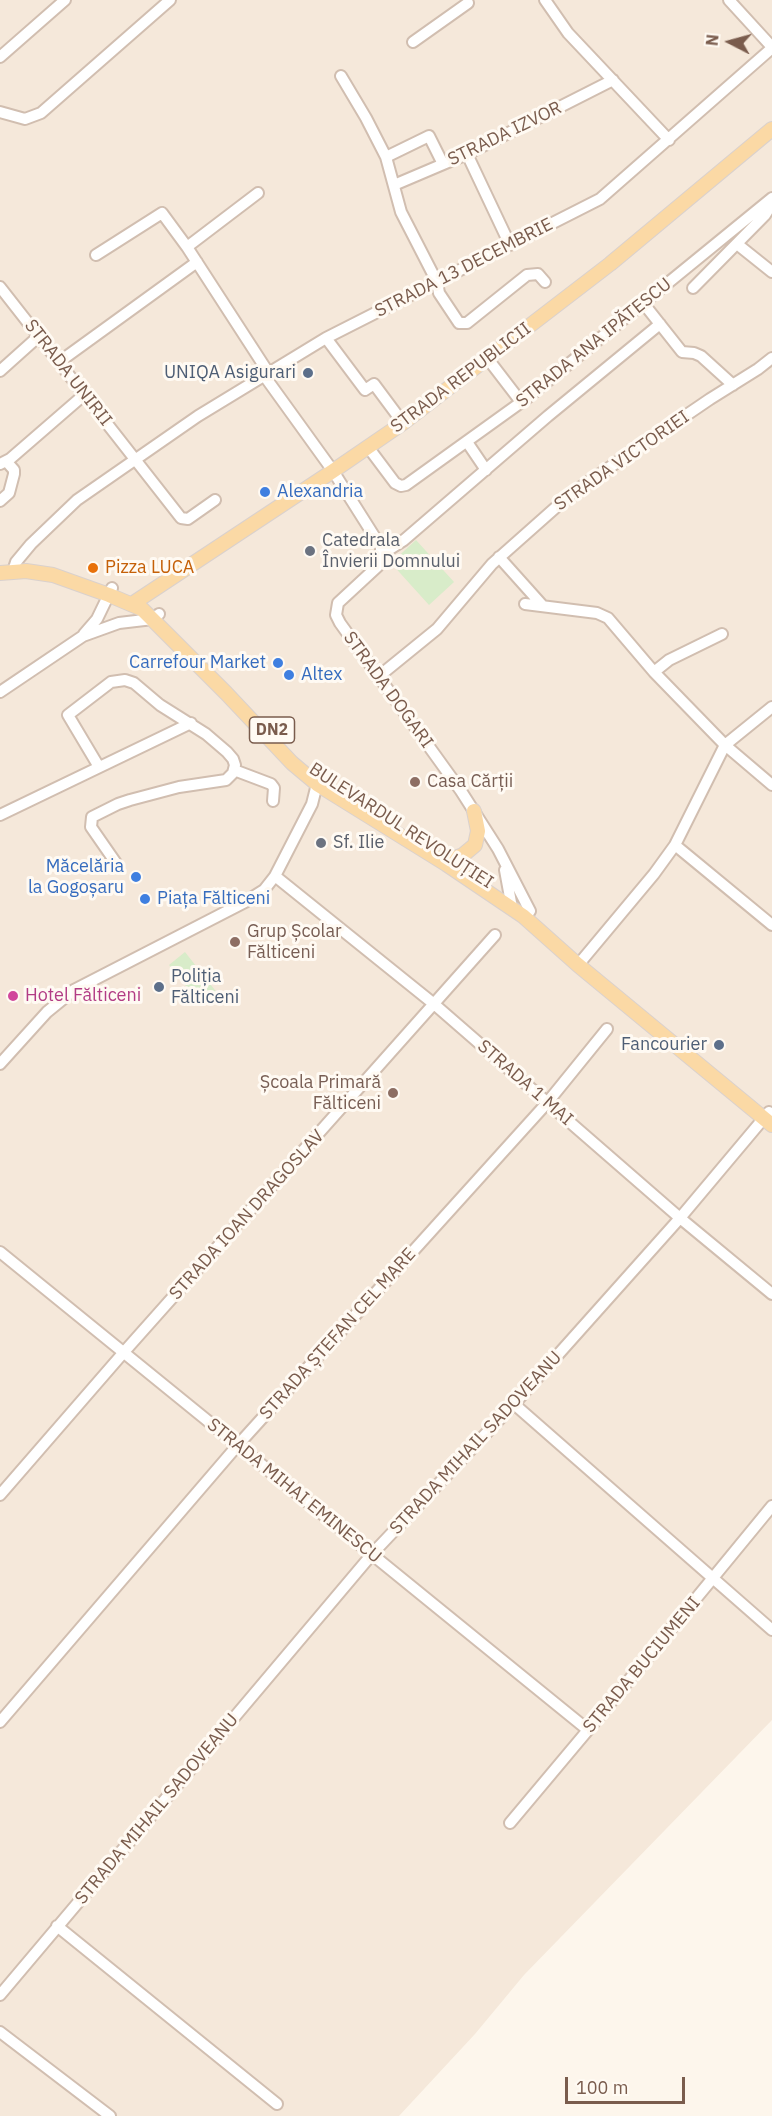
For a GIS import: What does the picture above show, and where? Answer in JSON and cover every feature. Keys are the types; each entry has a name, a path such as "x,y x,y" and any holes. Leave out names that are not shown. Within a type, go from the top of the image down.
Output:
{"main road":[{"name":"STRADA REPUBLICII","path":"134,601 403,423 642,238 772,129"},
{"name":"BULEVARDUL REVOLUȚIEI","path":"10,569 36,563 134,601 156,616 298,757 318,780 519,908"},
{"name":"DN2","path":"0,564 10,569"},
{"name":"BULEVARDUL REVOLUȚIEI","path":"318,780 452,859 519,908"},
{"path":"452,859 463,855 475,844 478,831 474,811"},
{"name":"DN2","path":"519,908 580,962 769,1118"}],"street":[{"path":"0,57 65,0"},
{"path":"0,112 26,119 41,113 170,0"},
{"path":"545,0 568,33 669,140"},
{"path":"729,0 772,48"},
{"path":"413,42 469,1"},
{"name":"STRADA 13 DECEMBRIE","path":"10,569 42,533 77,500 266,373 326,338 600,199 772,48"},
{"path":"340,76 366,117 386,157 402,212 437,282 439,294 459,323 467,323 527,275 538,274 545,282"},
{"name":"STRADA IZVOR","path":"394,185 467,154 613,80"},
{"path":"386,157 429,136 443,164"},
{"path":"467,154 510,245"},
{"path":"187,247 258,193"},
{"name":"STRADA ANA IPĂTESCU","path":"368,447 395,483 401,486 411,482 521,402 772,198"},
{"name":"STRADA ANA IPĂTESCU","path":"693,288 765,215 772,204"},
{"path":"96,255 162,213 197,262 266,373 374,533 382,554 398,545 548,416 660,324"},
{"path":"737,244 772,272"},
{"path":"59,362 197,262"},
{"name":"STRADA UNIRII","path":"0,287 183,519 188,519 215,500"},
{"path":"644,304 682,352 694,352 701,356 733,385"},
{"path":"0,371 39,336"},
{"path":"326,338 365,390 374,384 403,423"},
{"name":"STRADA VICTORIEI","path":"378,677 437,629 499,557 572,494 772,358"},
{"path":"488,359 521,402"},
{"path":"0,501 9,493 14,474 14,470 3,463 85,394"},
{"path":"467,442 486,470"},
{"name":"STRADA DOGARI","path":"382,554 378,566 338,603 336,615 474,811 503,861 519,908"},
{"path":"499,557 542,605"},
{"path":"83,636 97,618 110,591"},
{"path":"525,604 597,613 608,618 654,672 727,747 772,785"},
{"path":"0,692 83,636 119,623 156,616"},
{"path":"654,672 669,660 722,634"},
{"path":"99,767 68,715 111,682 125,680 134,683 160,705 191,723 233,759 234,770 226,780 179,787 130,800 92,817 91,828 116,863"},
{"path":"580,962 654,874 675,845 727,747 772,707"},
{"path":"0,815 191,723"},
{"path":"234,770 271,784 274,788 273,801"},
{"path":"0,1064 46,1012 74,990 264,890 275,876 312,804 318,780"},
{"path":"675,845 770,920"},
{"name":"STRADA DOGARI","path":"503,861 519,908"},
{"name":"STRADA 1 MAI","path":"275,876 434,1004 680,1218 772,1294"},
{"name":"STRADA IOAN DRAGOSLAV","path":"0,1495 495,935"},
{"name":"STRADA ȘTEFAN CEL MARE","path":"0,1722 237,1446 547,1103 607,1029"},
{"name":"STRADA MIHAIL SADOVEANU","path":"0,1995 373,1553 514,1404 769,1118"},
{"name":"STRADA MIHAI EMINESCU","path":"0,1252 588,1730"},
{"path":"514,1404 772,1630"},
{"name":"STRADA BUCIUMENI","path":"510,1823 772,1506"},
{"path":"57,1926 277,2104"},
{"path":"0,2032 110,2116"}],"shaded area":[{"path":"0,0 772,0 772,1720 524,1975 475,2034 399,2116 0,2116"}],"green space":[{"path":"416,540 454,582 429,605 391,563"},
{"path":"185,952 218,994 202,1006 169,965"}],"place":[{"name":"UNIQA Asigurari","path":"308,373"},
{"name":"Alexandria","path":"265,492"},
{"name":"Catedrala Învierii Domnului","path":"310,551"},
{"name":"Pizza LUCA","path":"93,568"},
{"name":"Carrefour Market","path":"278,663"},
{"name":"Altex","path":"289,675"},
{"name":"Casa Cărții","path":"415,782"},
{"name":"Sf. Ilie","path":"321,843"},
{"name":"Măcelăria la Gogoșaru","path":"136,877"},
{"name":"Piața Fălticeni","path":"145,899"},
{"name":"Grup Școlar Fălticeni","path":"235,942"},
{"name":"Poliția Fălticeni","path":"159,987"},
{"name":"Hotel Fălticeni","path":"13,996"},
{"name":"Fancourier","path":"719,1045"},
{"name":"Școala Primară Fălticeni","path":"393,1093"}]}
